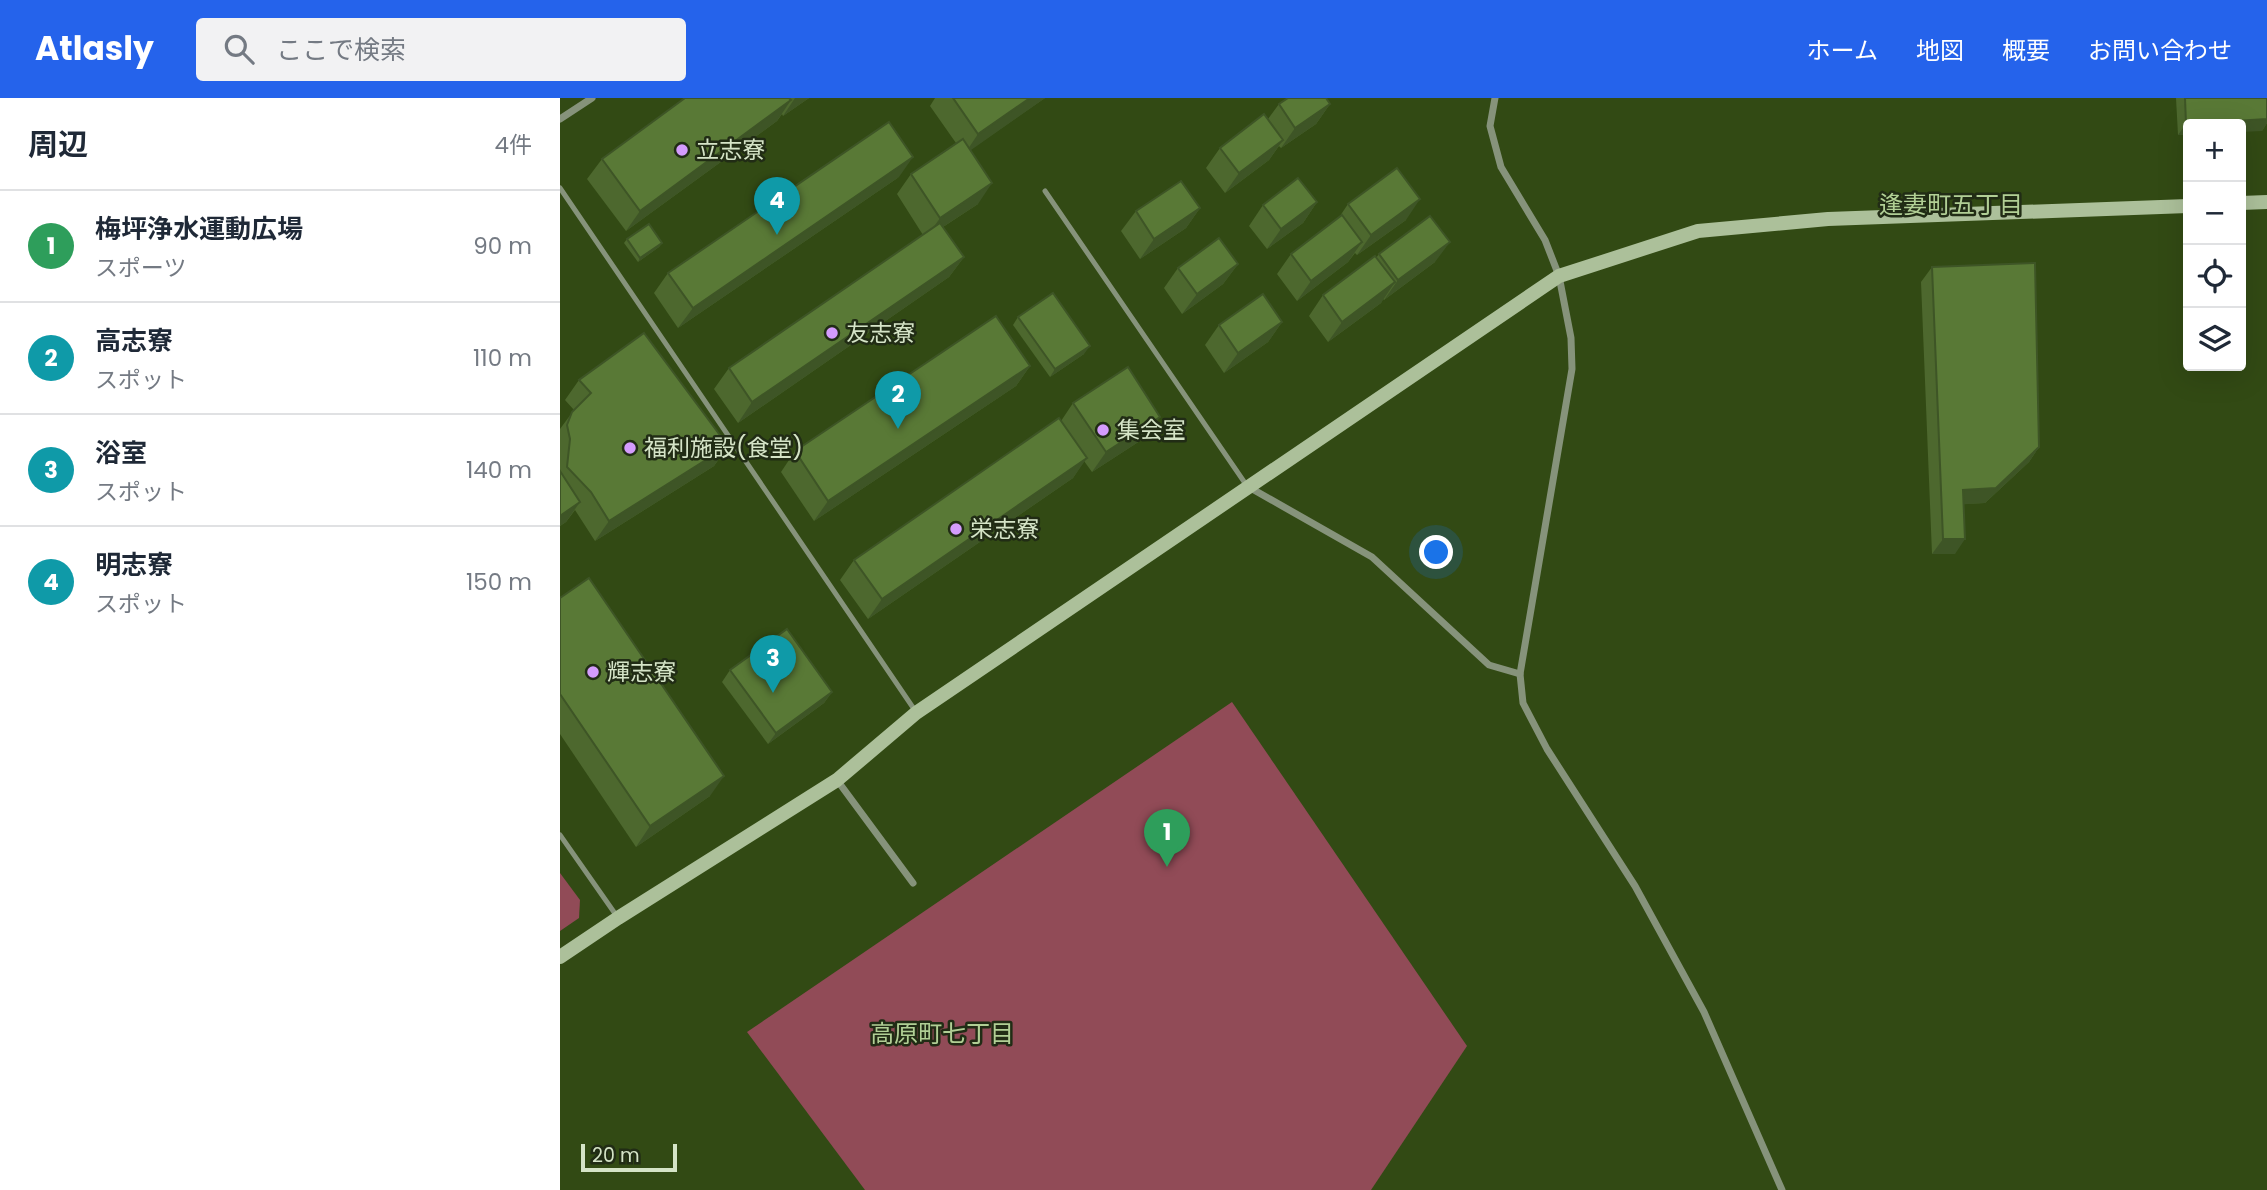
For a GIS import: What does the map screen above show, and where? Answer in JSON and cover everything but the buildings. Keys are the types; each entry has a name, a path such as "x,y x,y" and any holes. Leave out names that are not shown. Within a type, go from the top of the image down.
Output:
{"street":[{"path":"560,119 593,98"},
{"path":"1495,98 1490,126 1501,167 1545,240 1559,276 1571,338 1572,369 1520,674 1523,703 1547,749 1635,886 1704,1012 1782,1190"},
{"path":"2246,204 2267,202"},
{"path":"560,957 837,780 916,713 1559,276 1698,231 1828,219 2183,206"},
{"path":"1247,486 1372,557 1489,665 1520,674"},
{"path":"837,780 913,883"}],"lane":[{"path":"560,188 916,713"},
{"path":"1045,191 1247,486"},
{"path":"560,835 618,918"}],"shaded area":[{"path":"1232,702 1467,1046 1371,1190 865,1190 747,1032"},
{"path":"560,873 580,900 579,918 560,931"}],"place":[{"name":"立志寮","path":"682,150"},
{"name":"明志寮","path":"777,235"},
{"name":"友志寮","path":"832,333"},
{"name":"高志寮","path":"898,429"},
{"name":"集会室","path":"1103,430"},
{"name":"福利施設(食堂)","path":"630,448"},
{"name":"栄志寮","path":"956,529"},
{"name":"輝志寮","path":"593,672"},
{"name":"浴室","path":"773,693"},
{"name":"梅坪浄水運動広場","path":"1167,867"}],"district":[{"name":"逢妻町五丁目","path":"1951,204"},
{"name":"高原町七丁目","path":"942,1033"}]}
